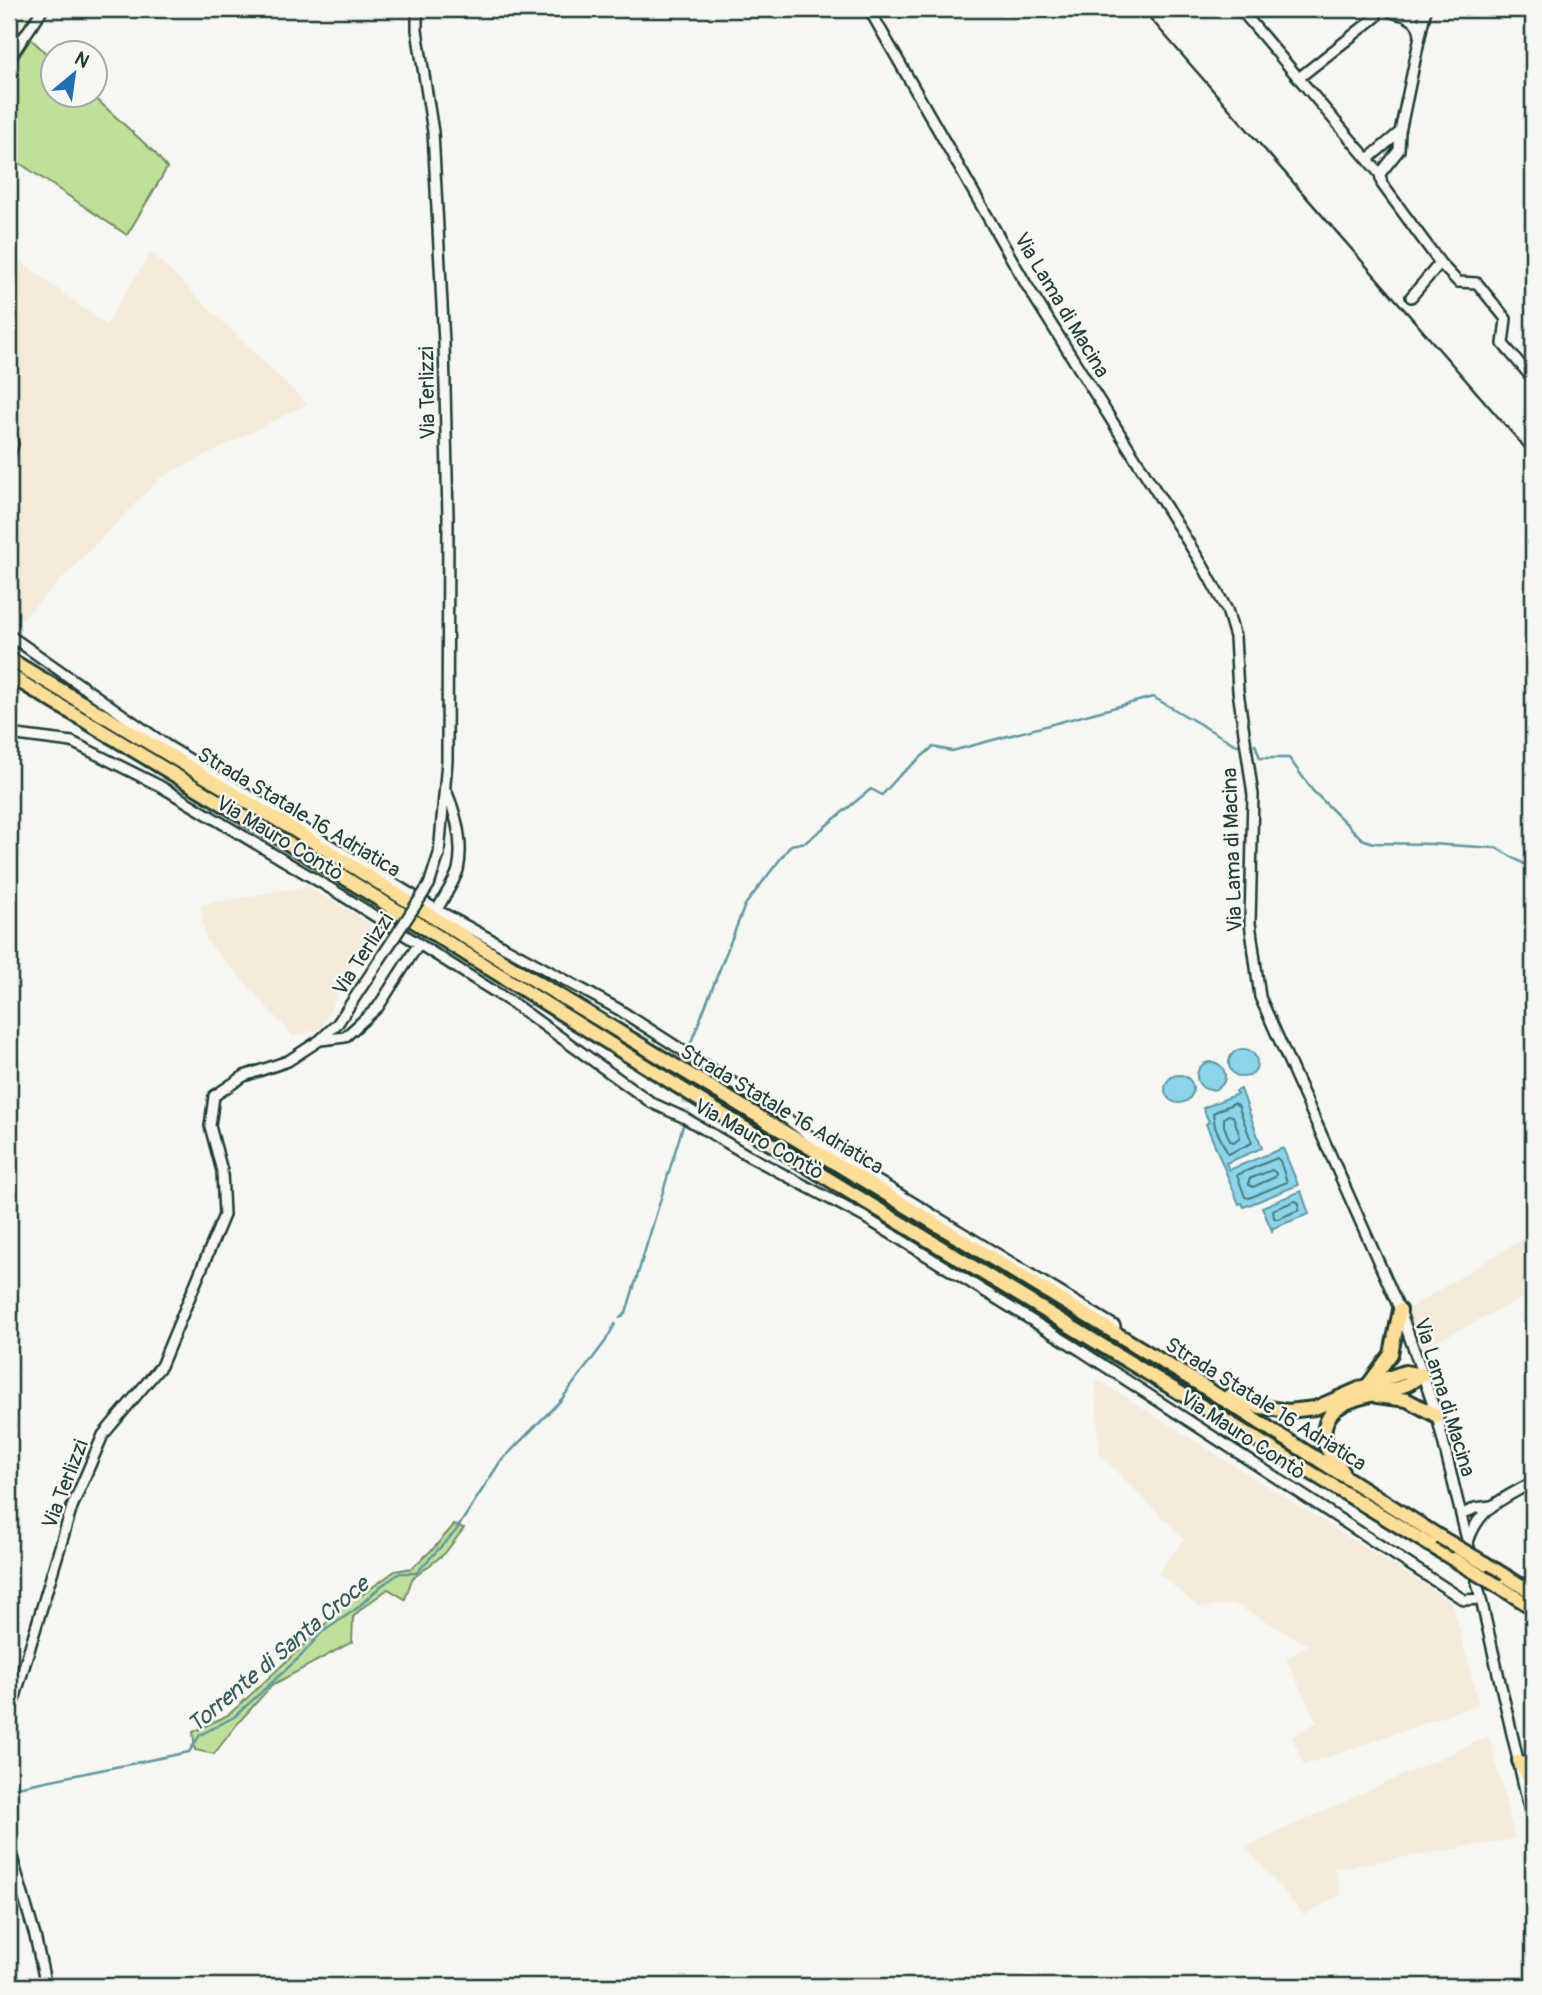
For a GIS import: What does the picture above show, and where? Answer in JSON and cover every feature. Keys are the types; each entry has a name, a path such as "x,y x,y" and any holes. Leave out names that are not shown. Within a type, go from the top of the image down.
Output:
{"highway":[{"path":"9,653 80,702"},
{"name":"Strada Statale 16 Adriatica","path":"9,659 314,842 514,968 1201,1385 1533,1593"},
{"name":"Strada Statale 16 Adriatica","path":"9,677 329,868 738,1124 1533,1608"},
{"path":"1352,1481 1330,1455 1323,1440 1326,1420 1341,1405 1365,1391 1391,1354 1400,1310"},
{"path":"1201,1385 1261,1408 1289,1411 1315,1408 1365,1391 1407,1385 1422,1375"},
{"path":"1365,1391 1407,1401 1437,1416"},
{"path":"1519,1762 1533,1784"}],"street":[{"path":"9,60 43,9"},
{"name":"Via Terlizzi","path":"9,1717 72,1507 103,1435 161,1366 224,1215 222,1171 209,1126 214,1096 244,1076 288,1061 320,1040 338,1023 429,885 439,854 446,789 448,518 444,343 433,132 417,30 417,9"},
{"name":"Via Lama di Macina","path":"869,9 1026,284 1196,554 1227,610 1234,637 1238,691 1253,795 1250,923 1261,997 1400,1310 1437,1416 1533,1822"},
{"path":"1240,9 1380,174 1382,184 1440,263 1458,282 1477,282 1506,319 1503,344 1533,379"},
{"path":"1300,77 1378,13 1424,9 1400,132 1399,150 1380,174"},
{"path":"1396,13 1414,20 1419,26 1420,36"},
{"path":"9,30 20,43"},
{"path":"1368,159 1400,132"},
{"path":"1411,297 1440,263"},
{"path":"9,427 13,444 9,457"},
{"path":"9,635 166,745 437,910 618,1009 777,1111 835,1155 1115,1326"},
{"name":"Via Mauro Contò","path":"9,734 72,742 160,786 343,896 514,1004 652,1102 864,1217 1080,1350 1464,1600 1481,1599"},
{"path":"437,910 457,871 458,820 446,789"},
{"path":"320,1040 345,1037 378,1007 418,945"},
{"path":"1462,1519 1533,1482"},
{"path":"1457,1498 1477,1513"},
{"path":"1468,1542 1477,1513"},
{"path":"9,1835 11,1854 35,1936 46,1986"}],"shaded area":[{"path":"9,9 51,9 9,72"},
{"path":"151,252 307,404 160,478 22,620 9,605 9,253 106,325"},
{"path":"307,886 371,924 321,1029 293,1036 206,940 200,905"},
{"path":"1533,1233 1533,1292 1420,1350 1406,1310"},
{"path":"1096,1379 1452,1602 1479,1704 1304,1765 1292,1737 1317,1722 1286,1659 1308,1645 1235,1604 1199,1607 1158,1573 1184,1539 1099,1454"},
{"path":"1489,1736 1515,1839 1334,1869 1342,1894 1304,1915 1245,1847"}],"green space":[{"path":"31,39 38,46 38,108 106,108 155,153 167,168 127,235 9,156 9,72"},
{"path":"454,1525 464,1528 445,1553 412,1579 405,1599 388,1589 353,1617 352,1642 272,1685 214,1754 195,1750 193,1732 228,1715 324,1626 337,1607 363,1594 395,1571 412,1568"}],"water":[{"path":"1243,1049 1253,1053 1257,1063 1253,1073 1243,1077 1233,1073 1229,1063 1233,1053"},
{"path":"1211,1062 1221,1066 1225,1076 1221,1086 1211,1090 1201,1086 1197,1076 1201,1066"},
{"path":"1179,1075 1189,1079 1193,1089 1189,1099 1179,1103 1169,1099 1165,1089 1169,1079"},
{"path":"1241,1089 1262,1148 1226,1163 1229,1170 1283,1148 1298,1185 1244,1207 1242,1203 1239,1204 1206,1124 1209,1122 1203,1108 1237,1094 1236,1091"},
{"path":"1301,1191 1309,1214 1273,1228 1272,1231 1262,1207"}],"waterway":[{"name":"Torrente di Santa Croce","path":"688,1050 745,905 791,845 806,842 871,789 882,795 899,776 933,747 952,751 1153,697 1236,745 1242,745"},
{"name":"Torrente di Santa Croce","path":"1255,744 1260,758 1289,758 1313,791 1362,839 1373,843 1496,848 1533,869"},
{"name":"Torrente di Santa Croce","path":"620,1318 626,1313 685,1119"},
{"name":"Torrente di Santa Croce","path":"12,1788 189,1752 200,1735 234,1717 302,1655 321,1633 400,1573 416,1573 455,1532 500,1462 561,1400 605,1342 615,1324"}],"tunnel":[{"path":"685,1118 687,1053"}],"railway":[{"path":"1142,9 1533,457"}]}
